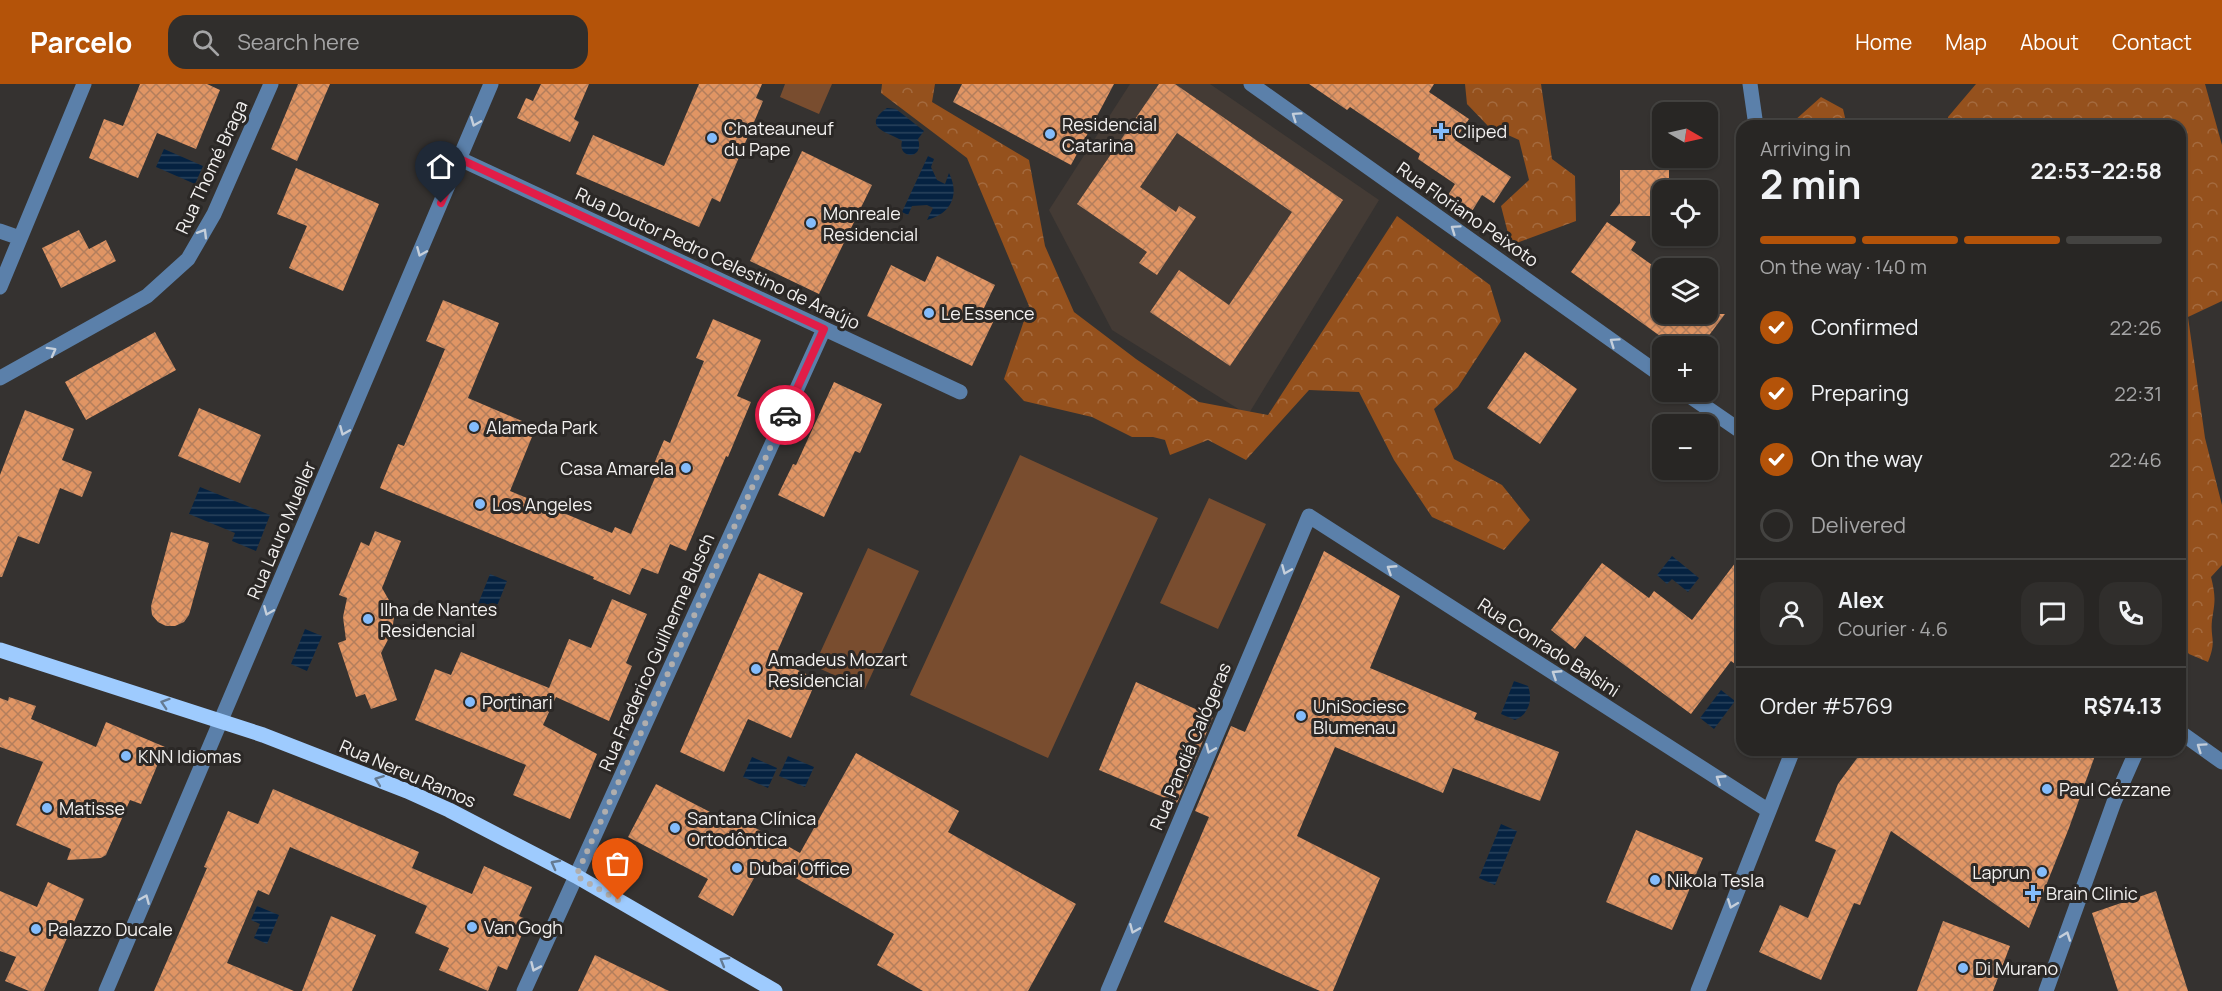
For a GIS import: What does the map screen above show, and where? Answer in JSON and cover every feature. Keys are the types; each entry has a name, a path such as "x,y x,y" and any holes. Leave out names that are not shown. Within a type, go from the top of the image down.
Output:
{"main road":[{"name":"Rua Nereu Ramos","path":"0,650 221,720 407,791 449,810 576,876 775,991"}],"street":[{"path":"0,287 84,84"},
{"name":"Rua Thomé Braga","path":"0,378 147,296 188,259 214,214 271,84"},
{"name":"Rua Lauro Mueller","path":"106,991 491,84"},
{"name":"Rua Floriano Peixoto","path":"1251,84 1652,369"},
{"path":"1750,84 1755,120"},
{"name":"Rua Doutor Pedro Celestino de Araújo","path":"460,159 960,392"},
{"path":"0,231 20,238"},
{"name":"Rua Frederico Guilherme Busch","path":"524,991 824,329"},
{"path":"1698,402 1736,428"},
{"name":"Rua Conrado Balsini","path":"1309,516 1769,811"},
{"name":"Rua Pandiá Calógeras","path":"1108,991 1309,516"},
{"path":"2186,736 2222,762"},
{"path":"1698,991 1791,756"},
{"path":"2046,991 2114,802 2134,756"}],"shaded area":[{"path":"785,84 832,84 819,114 780,97"},
{"path":"1130,84 1210,84 1379,200 1248,415 1112,330 1049,210"},
{"path":"1020,455 1158,518 1048,758 910,695"},
{"path":"1209,498 1266,524 1218,629 1160,603"},
{"path":"868,548 919,571 865,689 814,666"}],"green space":[{"path":"882,84 935,84 932,102 1029,160 1045,246 1074,312 1136,359 1199,402 1268,415 1397,216 1490,285 1501,321 1458,387 1434,409 1454,459 1502,485 1530,520 1504,550 1432,517 1394,460 1359,392 1309,390 1246,460 1208,440 1170,455 1165,440 1153,437 1132,437 1092,417 1024,401 1004,379 1029,306 967,158 881,93"},
{"path":"1465,84 1541,84 1552,159 1575,176 1576,221 1511,245 1501,206 1529,180 1519,140 1488,126 1467,104"},
{"path":"1976,84 2205,84 2222,145 2222,301 2188,317 2205,438 2222,505 2222,565 2211,577 2214,589 2213,644 2208,662 2189,654 2186,650 2186,120 1948,120 1948,117"},
{"path":"1821,97 1843,109 1846,120 1795,120"}],"water":[{"path":"887,108 896,109 924,131 918,139 918,151 915,154 903,152 902,141 877,125 876,120"},
{"path":"164,149 203,166 195,184 156,167"},
{"path":"928,156 934,159 931,167 937,180 945,184 949,173 954,189 947,208 927,220 933,208 927,205 912,206 908,215 902,212"},
{"path":"200,487 270,515 256,551 232,541 235,533 189,514"},
{"path":"1672,556 1699,578 1688,592 1672,579 1667,584 1657,575"},
{"path":"490,574 507,581 493,616 476,609"},
{"path":"305,629 322,636 307,671 291,664"},
{"path":"1514,681 1528,686 1530,696 1527,710 1515,720 1501,714"},
{"path":"1721,690 1735,701 1714,729 1700,718"},
{"path":"788,756 814,767 805,787 779,776"},
{"path":"752,757 777,768 768,788 743,777"},
{"path":"1501,824 1517,831 1495,885 1479,878"},
{"path":"257,906 279,915 267,944 254,938 260,924 251,920"}],"building":[{"path":"140,84 207,84 220,90 196,149 157,133 138,178 89,158 104,119 123,126"},
{"path":"298,84 330,84 297,161 271,149"},
{"path":"541,84 589,84 574,119 579,122 570,142 517,118 526,98 533,101"},
{"name":"Chateauneuf du Pape","path":"699,84 762,84 756,98 763,101 720,202 712,198 699,227 576,174 593,135 664,166"},
{"name":"Residencial Catarina","path":"962,84 1114,84 1071,165 953,102"},
{"path":"1159,84 1175,84 1343,200 1230,366 1150,312 1179,270 1229,305 1292,212 1177,133 1140,187 1176,212 1179,206 1196,217 1157,275 1139,263 1147,252 1077,204"},
{"path":"1309,84 1434,84 1429,92 1469,119 1455,140 1511,177 1494,203 1482,195 1469,216 1445,200 1455,184 1418,159 1420,154 1350,107 1347,110"},
{"name":"Monreale Residencial","path":"802,151 872,185 819,294 750,261"},
{"path":"296,168 379,204 343,291 289,268 307,226 277,214"},
{"path":"1620,170 1669,170 1669,180 1652,180 1652,216 1610,216 1620,203"},
{"path":"1607,222 1636,242 1631,250 1652,265 1652,324 1718,324 1708,336 1660,336 1571,272"},
{"path":"79,230 89,249 106,240 116,261 61,288 42,248"},
{"name":"Le Essence","path":"937,256 995,285 983,310 996,316 972,366 867,316 891,265 925,282"},
{"path":"443,300 499,323 468,398 536,427 510,491 612,533 615,527 631,534 657,473 651,471 664,440 670,443 704,361 696,358 713,319 761,340 737,396 751,402 686,551 670,544 658,574 642,568 630,595 593,579 594,577 380,488 398,444 404,446 445,349 426,341"},
{"path":"1718,314 1725,314 1718,323"},
{"path":"155,332 176,370 86,420 65,382"},
{"path":"1525,352 1577,389 1540,444 1487,408"},
{"path":"834,382 882,404 860,453 855,451 824,517 778,495 793,464 796,465"},
{"path":"199,408 261,435 240,483 178,456"},
{"path":"25,410 74,429 62,460 92,472 82,497 60,488 39,544 18,536 2,577 0,577 0,475"},
{"name":"Ilha de Nantes Residencial","path":"375,531 401,541 382,588 390,602 394,617 392,632 381,653 397,700 371,709 365,694 356,697 338,643 346,640 343,617 347,598 339,595 361,542 369,546"},
{"path":"171,532 209,543 189,615 184,622 175,626 166,626 152,615 151,606"},
{"name":"UniSociesc Blumenau","path":"1324,551 1400,596 1370,668 1477,713 1474,719 1559,752 1540,801 1453,768 1443,793 1335,747 1297,836 1380,878 1333,991 1320,991 1164,922 1209,817 1195,811 1231,726 1245,732"},
{"path":"1736,562 1736,665 1731,661 1691,714 1585,636 1575,649 1551,630 1602,563 1649,598 1654,591 1692,620"},
{"name":"Amadeus Mozart Residencial","path":"759,573 803,593 774,659 817,679 791,738 748,719 724,772 680,752"},
{"path":"612,599 647,614 626,663 632,666 609,721 556,697 543,725 597,754 570,819 513,795 526,765 415,720 435,669 451,675 461,652 549,688 569,639 591,648"},
{"path":"1136,682 1213,717 1177,803 1099,770"},
{"path":"9,697 36,706 31,719 96,747 106,722 165,747 141,804 130,800 106,855 101,858 67,860 71,849 16,825 43,762 0,747 0,698 8,701"},
{"path":"856,753 959,811 948,832 1076,904 1028,991 923,991 877,965 894,934 764,860 733,916 698,897 708,879 628,837 656,784 737,826 741,820 800,853"},
{"path":"1859,756 2095,756 2029,928 1891,831 1860,905 1854,903 1821,980 1759,952 1780,905 1808,918 1836,850 1815,841 1838,784"},
{"path":"273,789 419,852 412,868 472,894 484,866 532,887 519,916 528,920 507,970 498,966 488,991 439,970 449,948 415,933 427,906 290,847 269,895 258,890 227,963 294,991 154,991 207,868 204,867 228,811 258,824"},
{"name":"Nikola Tesla","path":"1636,830 1703,858 1672,930 1606,902"},
{"name":"Palazzo Ducale","path":"48,882 84,899 44,991 29,991 5,981 16,957 0,951 0,891 37,907"},
{"path":"2156,891 2188,991 2118,991 2092,913"},
{"path":"331,916 376,935 352,991 302,991"},
{"name":"Di Murano","path":"1943,921 2010,946 1993,991 1917,991"},
{"path":"595,955 669,991 578,991"}],"way so far":[{"path":"618,900 576,876 785,415"}],"place":[{"name":"Cliped","path":"1441,131"},
{"name":"Residencial Catarina","path":"1050,134"},
{"name":"Chateauneuf du Pape","path":"712,138"},
{"name":"Monreale Residencial","path":"811,223"},
{"name":"Le Essence","path":"929,313"},
{"name":"Alameda Park","path":"474,427"},
{"name":"Casa Amarela","path":"686,468"},
{"name":"Los Angeles","path":"480,504"},
{"name":"Ilha de Nantes Residencial","path":"368,619"},
{"name":"Amadeus Mozart Residencial","path":"756,669"},
{"name":"Portinari","path":"470,702"},
{"name":"UniSociesc Blumenau","path":"1301,716"},
{"name":"KNN Idiomas","path":"126,756"},
{"name":"Paul Cézzane","path":"2047,789"},
{"name":"Matisse","path":"47,808"},
{"name":"Santana Clínica Ortodôntica","path":"675,828"},
{"name":"Dubai Office","path":"737,868"},
{"name":"Laprun","path":"2042,872"},
{"name":"Nikola Tesla","path":"1655,880"},
{"name":"Brain Clinic","path":"2033,893"},
{"name":"Van Gogh","path":"472,927"},
{"name":"Palazzo Ducale","path":"36,929"},
{"name":"Di Murano","path":"1963,968"}],"route":[{"path":"441,203 460,159 824,329 785,415"}]}
